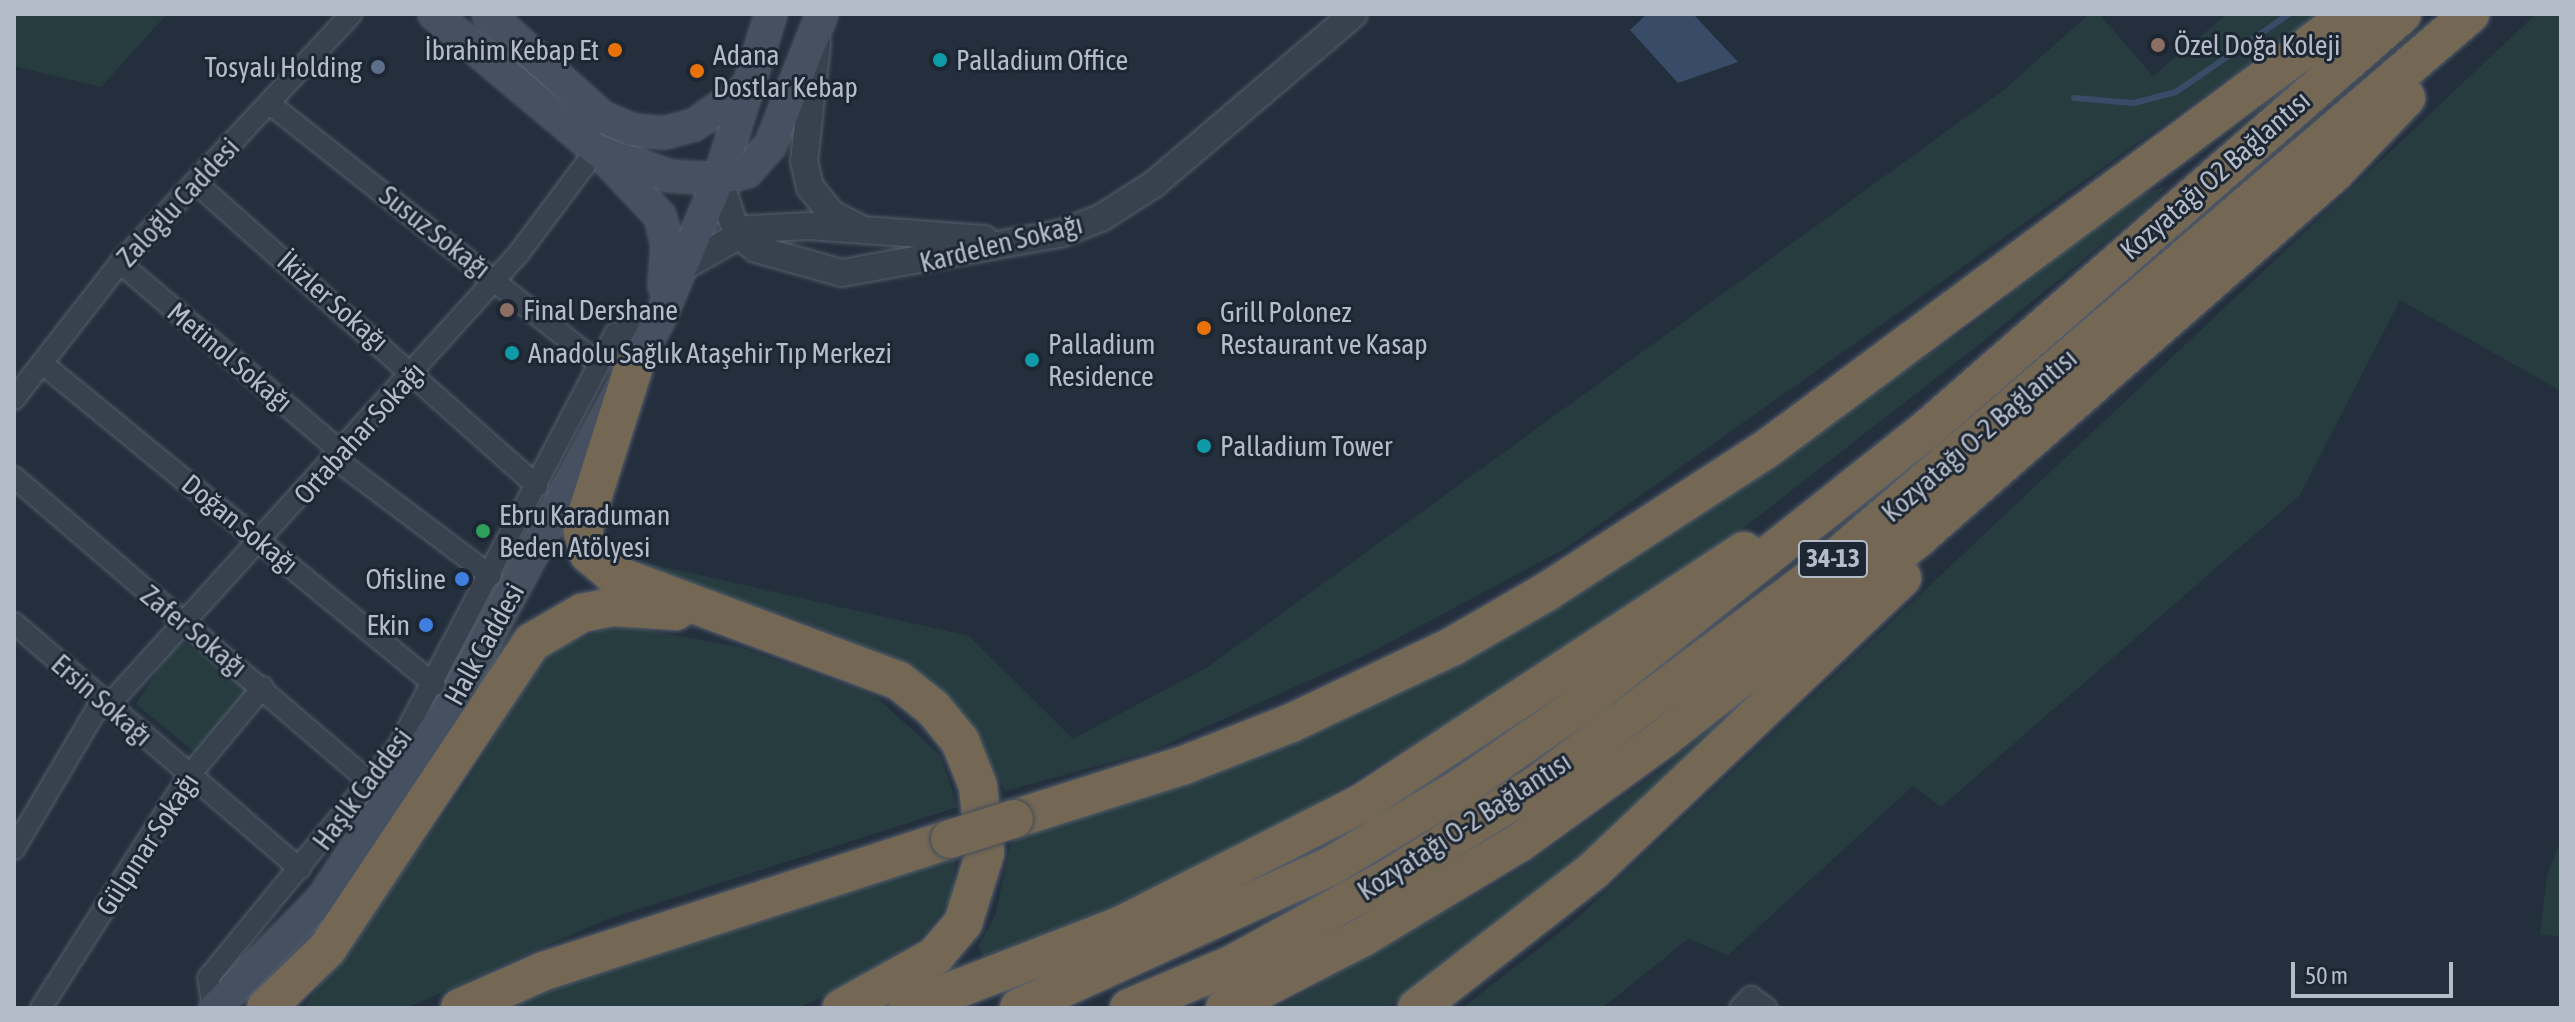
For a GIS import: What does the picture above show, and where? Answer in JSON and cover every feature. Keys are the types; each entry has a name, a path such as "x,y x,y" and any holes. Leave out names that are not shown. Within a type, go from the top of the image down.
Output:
{"highway":[{"path":"460,1008 544,971 1184,765 1291,723 1453,646 1559,584 1765,450 2351,14"},
{"name":"Kozyatağı O2 Bağlantısı","path":"2064,306 2402,14"},
{"name":"Kozyatağı O-2 Bağlantısı","path":"1129,1008 1233,964 1537,785 1822,570 2470,14"},
{"path":"1225,1008 1363,937 1519,843 1640,756 1918,538 2151,337 2334,173 2485,14"},
{"path":"908,1008 1122,925 1365,801 1756,543 2064,306"},
{"name":"Kozyatağı O-2 Bağlantısı","path":"1019,1008 1329,867 1462,787 1727,593 1926,430 2064,306"},
{"path":"1417,1008 1512,940 1604,861 2151,337"},
{"path":"615,365 585,523 589,554 613,574 899,681 933,708 960,741 978,786 985,853 963,923 935,956 842,1008"},
{"path":"266,1008 327,949 532,642 582,613 614,607 722,617"}],"main road":[{"path":"434,14 596,150 660,216 667,245 657,323"},
{"path":"488,14 602,117 632,130 664,133 694,125 750,86"},
{"name":"Halk Caddesi","path":"214,1008 254,974 353,858 453,702 615,365 657,323 719,179 771,14"},
{"path":"596,150 670,176 719,179 747,172 770,146 820,22"}],"street":[{"name":"Zaloğlu Caddesi","path":"14,399 44,365 120,263 197,184 351,14"},
{"name":"Kardelen Sokağı","path":"737,234 756,249 842,273 911,266 1008,241 1059,234 1101,218 1154,184 1354,14"},
{"path":"820,22 804,161 810,187 832,214 861,229"},
{"name":"Susuz Sokağı","path":"270,104 495,278 615,365"},
{"name":"Ortabahar Sokağı","path":"14,849 105,703 263,542 495,278 596,150"},
{"path":"719,179 737,234"},
{"name":"İkizler Sokağı","path":"197,184 414,371 537,486"},
{"path":"680,269 737,234 809,226 1008,241"},
{"name":"Metinol Sokağı","path":"120,263 337,455 491,576"},
{"name":"Doğan Sokağı","path":"44,365 435,685"},
{"name":"Haşlk Caddesi","path":"214,1008 208,978 373,785 435,685 537,486 615,365"},
{"name":"Zafer Sokağı","path":"14,477 184,624 263,687 373,785"},
{"name":"Ersin Sokağı","path":"14,623 188,777 300,869"},
{"name":"Gülpınar Sokağı","path":"41,1008 188,777 263,687"},
{"path":"1740,1008 1751,997 1766,1008"}],"green space":[{"path":"14,14 167,14 101,87 14,66"},
{"path":"2089,14 2099,14 2153,76 2227,14 2319,14 1568,547 1366,655 1150,752 1005,791 971,730 912,668 797,619 621,570 611,555 969,636 1073,739 1208,667 2005,89"},
{"path":"2536,14 2561,14 2561,391 2400,300 2300,495 1941,807 1913,786 1728,955 1688,939 1602,1008 1462,1008 1575,920"},
{"path":"2166,186 2147,208 1981,343 1742,529 1588,637 1276,828 1115,905 983,957 978,946 995,916 1012,838 1247,761 1399,693 1531,621 1970,327 2131,198"},
{"path":"618,625 740,647 874,695 940,755 958,807 607,919 407,1008 303,1008 466,784 545,651"},
{"path":"178,639 253,689 198,755 136,704"},
{"path":"1717,721 1722,723 1620,822 1457,959 1387,1008 1277,1008 1516,872 1661,770"},
{"path":"2561,840 2561,936 2540,935 2547,875"},
{"path":"956,857 951,899 927,932 863,978 799,1008 498,1008"}],"water":[{"path":"1647,14 1693,14 1738,62 1678,83 1630,30"}],"waterway":[{"path":"2074,98 2134,103 2176,92 2289,14"}],"place":[{"name":"Özel Doğa Koleji","path":"2158,45"},
{"name":"İbrahim Kebap Et","path":"615,50"},
{"name":"Palladium Office","path":"940,60"},
{"name":"Tosyalı Holding","path":"378,67"},
{"name":"Adana Dostlar Kebap","path":"697,71"},
{"name":"Final Dershane","path":"507,310"},
{"name":"Grill Polonez Restaurant ve Kasap","path":"1204,328"},
{"name":"Anadolu Sağlık Ataşehir Tıp Merkezi","path":"512,353"},
{"name":"Palladium Residence","path":"1032,360"},
{"name":"Palladium Tower","path":"1204,446"},
{"name":"Ebru Karaduman Beden Atölyesi","path":"483,531"},
{"name":"Ofisline","path":"462,579"},
{"name":"Ekin","path":"426,625"}]}
